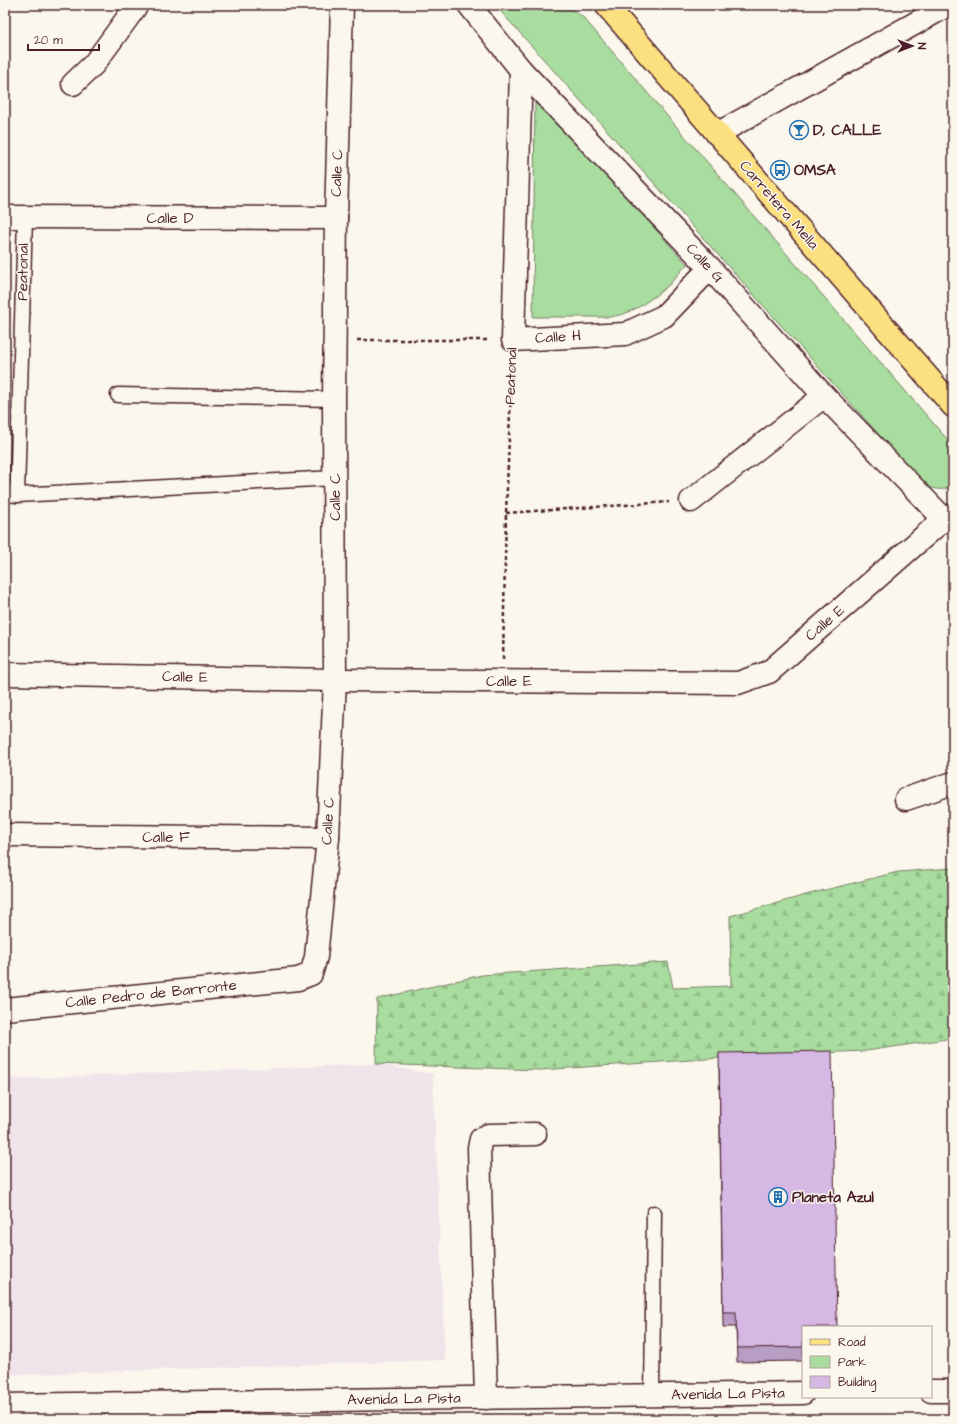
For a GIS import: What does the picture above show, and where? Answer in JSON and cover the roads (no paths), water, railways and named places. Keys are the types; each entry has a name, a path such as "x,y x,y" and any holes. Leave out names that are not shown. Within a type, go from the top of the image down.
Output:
{"main road":[{"name":"Carretera Mella","path":"606,5 953,406"}],"street":[{"path":"73,84 94,64 137,5"},
{"name":"Calle C","path":"298,979 311,974 316,958 328,838 335,680 334,399 336,218 342,5"},
{"name":"Calle G","path":"469,5 521,70 710,268 824,396 948,517"},
{"path":"717,134 948,5"},
{"name":"Peatonal","path":"513,340 521,70"},
{"name":"Calle D","path":"15,217 336,218"},
{"name":"Calle H","path":"513,340 625,334 664,316 710,268"},
{"path":"691,501 824,396"},
{"name":"Calle E","path":"5,674 335,680 738,682 769,672 948,517"},
{"path":"906,799 953,783"},
{"name":"Calle F","path":"5,836 328,838"},
{"name":"Calle Pedro de Barronte","path":"5,1009 298,979"},
{"path":"486,1398 479,1148 481,1139 488,1135 535,1134"},
{"path":"932,1391 953,1391"},
{"name":"Avenida La Pista","path":"5,1405 802,1393"}],"lane":[{"name":"Peatonal","path":"11,495 15,217"},
{"path":"118,395 334,399"},
{"path":"11,495 335,478"},
{"path":"652,1395 654,1213"}],"place":[{"name":"D, CALLE","path":"799,130"},
{"name":"OMSA","path":"780,170"},
{"name":"Planeta Azul","path":"778,1197"}]}
